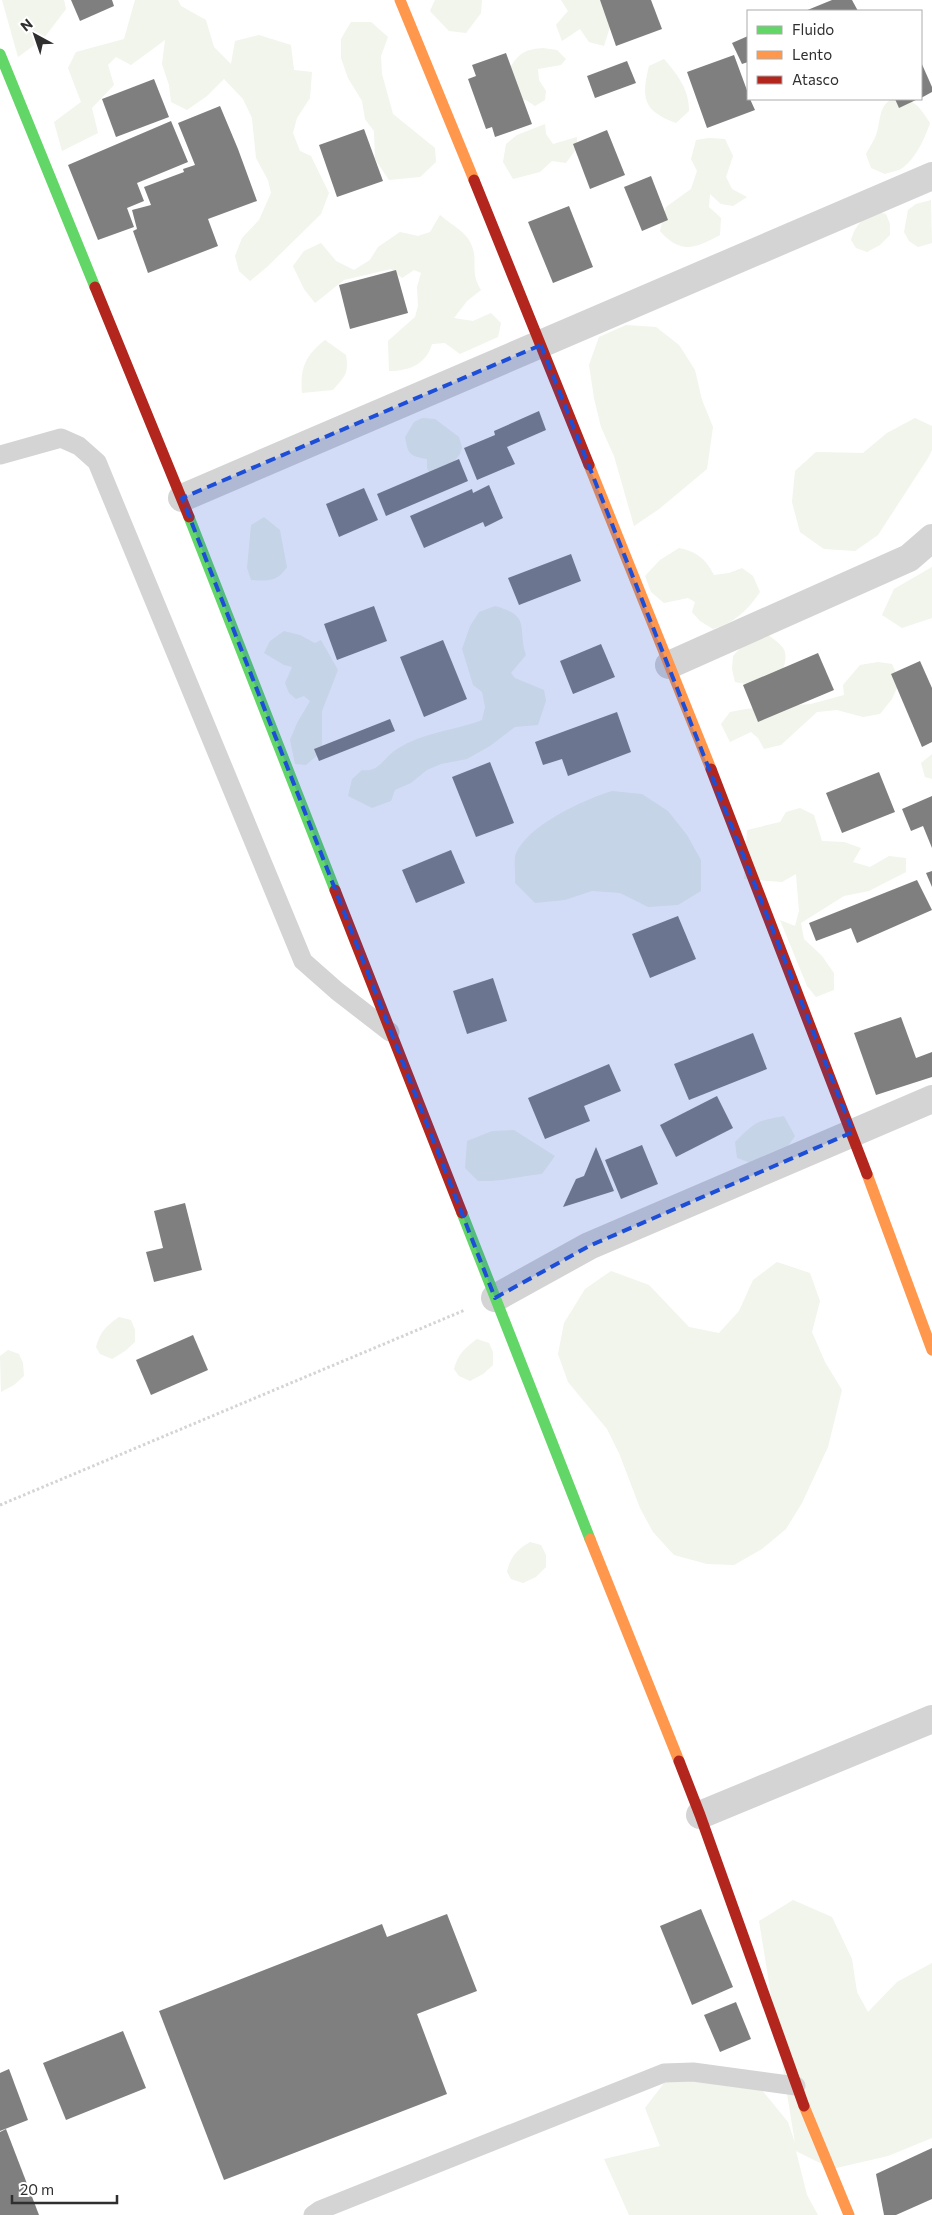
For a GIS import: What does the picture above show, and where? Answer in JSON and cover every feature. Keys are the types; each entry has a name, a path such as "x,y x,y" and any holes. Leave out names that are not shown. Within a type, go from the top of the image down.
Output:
{"street":[{"path":"400,0 669,665 853,1132 932,1350"},
{"path":"0,54 182,498 495,1298 700,1814 796,2086 849,2215"},
{"path":"182,498 932,176"},
{"path":"669,665 909,558 932,538"},
{"path":"495,1298 590,1246 932,1099"},
{"path":"700,1814 932,1719"}],"lane":[{"path":"0,455 61,438 79,446 97,462 303,961 337,991 391,1033"},
{"path":"313,2215 320,2210 664,2073 693,2072 796,2086"}],"path":[{"path":"0,1505 495,1298"}],"highlighted area":[{"path":"541,345 853,1132 589,1246 495,1298 182,498"}],"shaded area":[{"path":"2,0 64,0 66,9 44,38 18,57"},
{"path":"135,0 178,0 181,6 206,20 214,47 231,64 235,41 259,35 291,45 294,70 312,72 310,98 297,118 293,133 300,151 311,156 329,193 321,214 250,281 239,271 235,256 242,238 259,220 271,193 268,180 256,158 252,118 243,99 224,79 207,96 187,110 171,102 169,85 162,64 165,40 131,65 116,57 108,65 114,85 92,108 98,133 62,151 54,122 81,102 68,68 76,52 124,39"},
{"path":"435,0 482,0 481,13 466,33 449,31 430,11"},
{"path":"561,0 612,0 614,14 604,46 589,42 580,29 562,41 556,25 568,11"},
{"path":"351,22 371,22 388,37 381,56 382,74 393,114 435,148 436,162 420,177 389,180 375,159 374,131 365,119 362,101 348,78 341,58 341,39"},
{"path":"543,48 557,50 566,59 561,65 538,69 539,80 546,91 545,100 535,106 526,100 513,99 506,73 521,54 529,50"},
{"path":"664,59 682,83 689,103 689,111 676,123 657,114 647,102 645,95 649,66"},
{"path":"906,100 915,104 930,123 922,142 911,160 901,169 885,174 871,168 866,154 876,135 882,109 888,101"},
{"path":"545,124 546,134 553,144 577,137 577,148 566,163 552,161 540,172 513,179 503,162 506,144 517,135"},
{"path":"709,138 725,139 733,156 726,177 732,189 747,197 733,206 721,204 710,194 709,207 721,218 720,235 703,244 688,247 681,246 667,238 660,231 666,207 691,189 697,171 691,159 696,140"},
{"path":"931,200 932,243 918,247 909,241 904,232 908,210 916,204"},
{"path":"874,211 886,214 890,224 890,235 880,245 867,252 856,248 851,240 860,223"},
{"path":"440,215 469,239 473,250 477,283 481,290 467,301 454,318 473,321 491,313 501,323 498,337 460,354 445,343 432,344 426,357 416,365 404,370 389,371 388,341 415,317 418,306 417,287 421,273 414,270 402,278 391,269 344,280 315,303 304,289 293,266 304,251 321,243 336,261 354,270 370,260 378,247 400,232 418,236 430,232"},
{"path":"626,325 656,327 679,345 695,370 702,400 713,427 707,469 659,509 634,526 614,456 601,427 589,365 599,337"},
{"path":"325,340 346,355 347,367 345,374 333,390 302,393 302,376 305,363 308,357"},
{"path":"422,418 435,419 459,437 462,447 460,454 449,468 430,474 427,468 427,459 416,457 410,453 405,437 414,422"},
{"path":"915,418 932,426 932,450 878,535 855,551 824,549 800,532 792,502 795,471 816,452 863,453 887,433"},
{"path":"264,517 280,530 287,567 280,576 272,580 251,580 247,568 251,525"},
{"path":"679,548 700,557 714,575 729,573 742,568 753,576 760,592 751,605 740,615 728,623 713,629 700,621 692,612 695,602 688,598 664,603 651,592 645,576 660,560"},
{"path":"932,567 932,618 902,628 882,615 894,589"},
{"path":"495,606 514,614 521,624 526,655 511,673 515,678 544,690 546,701 538,725 515,727 490,746 467,759 441,764 427,770 411,783 395,790 391,801 372,808 348,796 352,779 362,770 377,767 393,752 407,743 482,720 485,707 482,692 473,685 462,649 470,626 479,612"},
{"path":"284,631 300,635 315,643 321,640 338,670 322,711 322,751 306,765 295,764 290,740 297,723 310,701 304,696 296,699 289,693 285,683 292,667 284,665 264,653 270,641"},
{"path":"764,632 784,650 785,660 781,676 756,686 735,682 732,669 733,656 747,641"},
{"path":"878,662 892,664 900,681 892,699 880,714 863,717 837,710 817,712 781,745 764,749 758,738 751,732 730,742 721,724 730,712 811,704 844,695 843,685 860,665"},
{"path":"932,754 932,779 925,777 921,763"},
{"path":"612,791 642,794 668,811 687,835 701,860 701,891 678,905 648,907 620,893 592,891 565,900 535,903 515,883 515,856 523,842 533,832 558,814 587,800"},
{"path":"800,808 814,815 822,841 844,842 861,848 853,862 870,867 889,856 906,858 906,872 869,891 844,896 801,923 804,939 822,956 834,973 834,990 816,997 807,986 780,920 795,926 799,911 796,874 782,882 744,879 747,830 780,822 786,812"},
{"path":"784,1116 795,1136 786,1149 751,1163 737,1158 735,1142 747,1130 761,1121"},
{"path":"514,1130 555,1156 542,1174 503,1180 478,1181 465,1168 467,1141 492,1131"},
{"path":"777,1262 810,1273 820,1301 812,1332 825,1362 842,1390 828,1447 802,1503 786,1529 762,1549 734,1565 707,1564 674,1555 653,1532 640,1508 619,1453 607,1429 568,1382 558,1354 564,1323 585,1289 611,1271 649,1285 689,1327 719,1333 739,1311 753,1280"},
{"path":"119,1317 131,1320 135,1330 135,1342 112,1359 100,1354 96,1347 99,1337 104,1330"},
{"path":"477,1339 489,1343 493,1352 493,1365 483,1374 470,1381 459,1376 454,1369 462,1352"},
{"path":"8,1350 19,1354 23,1363 24,1376 14,1385 1,1392 0,1356"},
{"path":"530,1542 541,1545 546,1555 546,1567 536,1577 523,1583 511,1579 507,1572 510,1562 521,1548"},
{"path":"793,1900 832,1917 852,1959 857,1992 868,2012 897,1982 932,1963 932,2138 888,2156 832,2169 796,2151 807,2195 818,2215 629,2215 604,2159 660,2146 645,2108 674,2070 761,2089 788,2122 795,2143 759,1921"}],"building":[{"path":"71,0 112,0 114,6 80,21"},
{"path":"600,0 651,0 662,29 616,46"},
{"path":"832,0 852,0 857,10 807,10"},
{"path":"747,36 747,62 742,64 732,43"},
{"path":"506,53 532,124 495,137 492,127 486,129 468,79 476,76 472,65"},
{"path":"734,55 747,90 747,100 750,100 755,110 707,128 687,72"},
{"path":"627,61 636,83 595,98 587,76"},
{"path":"922,64 932,87 932,92 922,97"},
{"path":"154,79 169,117 116,137 102,99"},
{"path":"895,100 916,100 899,108"},
{"path":"220,106 257,201 208,219 218,246 148,273 133,231 137,229 132,210 151,205 144,187 184,172 183,169 195,165 178,123"},
{"path":"171,121 188,162 137,183 144,201 127,208 134,227 98,240 68,165"},
{"path":"364,129 383,181 337,197 319,145"},
{"path":"607,130 625,175 590,189 573,144"},
{"path":"651,176 668,220 642,231 624,187"},
{"path":"569,206 593,267 553,283 528,222"},
{"path":"396,270 408,313 350,329 339,285"},
{"path":"539,411 546,430 507,447 515,464 477,480 464,448 495,435 494,431"},
{"path":"459,459 468,481 386,516 377,494"},
{"path":"489,485 503,518 485,527 483,522 424,548 410,516 472,489 473,493"},
{"path":"364,488 378,520 339,537 326,504"},
{"path":"571,554 581,581 519,605 508,578"},
{"path":"374,606 387,641 337,660 324,624"},
{"path":"443,640 467,699 424,717 400,657"},
{"path":"601,644 615,677 573,694 560,661"},
{"path":"818,653 834,690 758,722 743,685"},
{"path":"920,661 932,688 932,742 922,747 891,674"},
{"path":"617,712 631,752 568,776 562,759 543,765 535,742"},
{"path":"390,719 395,731 319,761 314,749"},
{"path":"490,762 514,823 476,837 452,777"},
{"path":"879,772 895,812 842,833 826,793"},
{"path":"932,796 932,848 923,826 911,831 902,809"},
{"path":"451,850 465,883 416,903 402,870"},
{"path":"932,871 932,887 926,873"},
{"path":"917,880 932,910 857,943 851,928 816,941 809,923"},
{"path":"678,916 696,959 650,978 632,934"},
{"path":"493,978 507,1021 467,1034 453,991"},
{"path":"901,1017 916,1058 932,1052 932,1077 876,1095 854,1033"},
{"path":"753,1033 767,1069 689,1100 674,1064"},
{"path":"609,1064 621,1091 584,1106 590,1121 545,1139 528,1098"},
{"path":"717,1096 733,1128 676,1157 660,1125"},
{"path":"642,1145 658,1184 621,1199 605,1160"},
{"path":"596,1147 614,1191 563,1207 576,1179 584,1176"},
{"path":"185,1203 202,1270 154,1282 146,1252 163,1248 154,1211"},
{"path":"193,1335 208,1370 151,1395 136,1360"},
{"path":"701,1909 733,1987 692,2005 660,1926"},
{"path":"447,1914 477,1991 417,2014 447,2094 224,2180 159,2011 382,1924 387,1937"},
{"path":"736,2002 751,2039 720,2052 704,2015"},
{"path":"123,2031 146,2088 66,2120 43,2063"},
{"path":"9,2069 28,2120 0,2131 0,2073"},
{"path":"6,2129 39,2215 0,2215 0,2132"},
{"path":"932,2148 932,2199 896,2215 884,2215 876,2174"}],"traffic: fast":[{"path":"0,54 95,287"},
{"path":"189,517 335,890"},
{"path":"462,1213 590,1539"}],"traffic: slow":[{"path":"400,0 474,180"},
{"path":"589,465 711,769"},
{"path":"867,1174 932,1350"},
{"path":"590,1539 679,1761"},
{"path":"804,2106 849,2215"}],"traffic: jam":[{"path":"474,180 589,465"},
{"path":"95,287 189,517"},
{"path":"711,769 867,1174"},
{"path":"335,890 462,1213"},
{"path":"679,1761 804,2106"}]}
